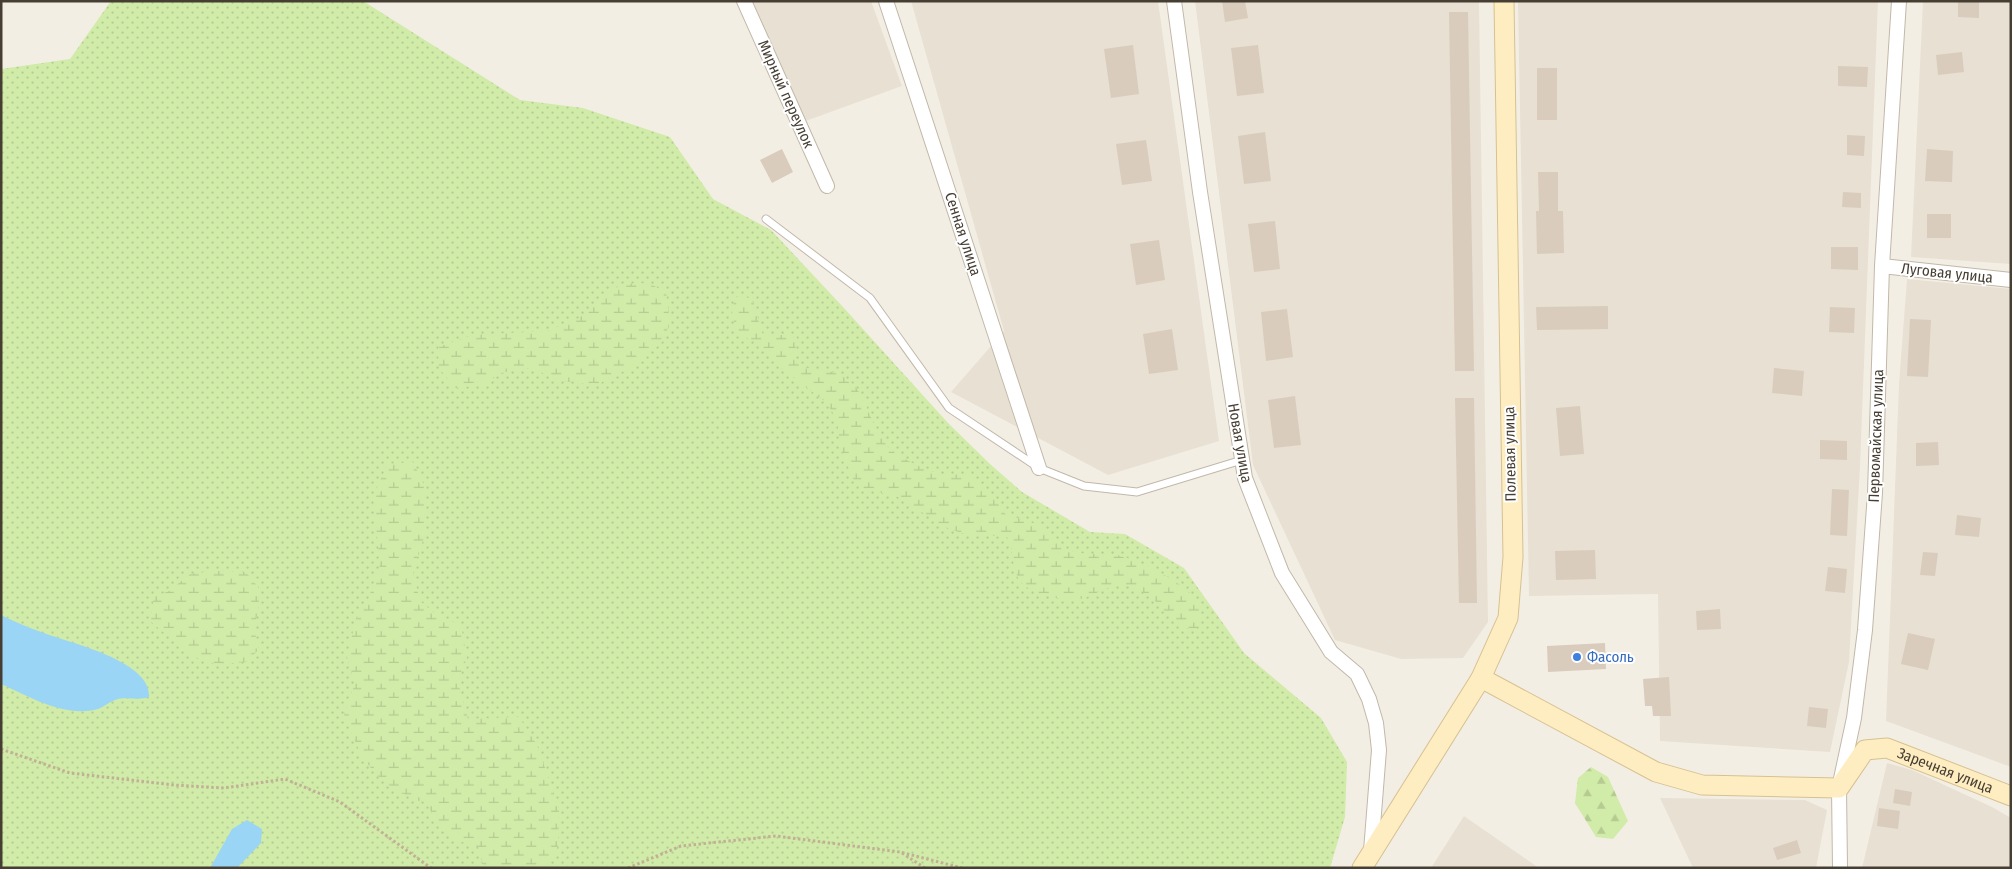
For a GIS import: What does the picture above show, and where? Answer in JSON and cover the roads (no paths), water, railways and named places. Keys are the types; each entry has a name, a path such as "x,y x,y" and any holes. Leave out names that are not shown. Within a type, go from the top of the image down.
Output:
{"street":[{"name":"Мирный переулок","path":"744,1 828,186"},
{"name":"Сенная улица","path":"886,1 1039,468"},
{"name":"Новая улица","path":"1174,1 1200,192 1245,478 1282,573 1331,652 1357,674 1369,699 1376,723 1379,750 1366,860"},
{"name":"Полевая улица","path":"1366,860 1481,678 1508,618 1513,558 1504,1"},
{"name":"Первомайская улица","path":"1840,868 1839,788 1854,718 1865,630 1874,493 1882,266 1899,1"},
{"name":"Луговая улица","path":"1882,266 2011,280"},
{"path":"1481,678 1656,772 1702,785 1839,788"},
{"name":"Заречная улица","path":"1839,788 1865,750 1887,748 2011,796"}],"lane":[{"path":"766,219 870,298 950,408 1039,468 1084,486 1137,492 1242,460"}],"water":[{"path":"1,615 33,629 107,655 124,664 138,673 146,684 149,697 141,699 124,698 113,701 98,709 73,711 48,705 1,684"},
{"path":"247,820 262,829 261,843 237,868 210,868 232,829"}],"place":[{"name":"Фасоль","path":"1577,657"}]}
